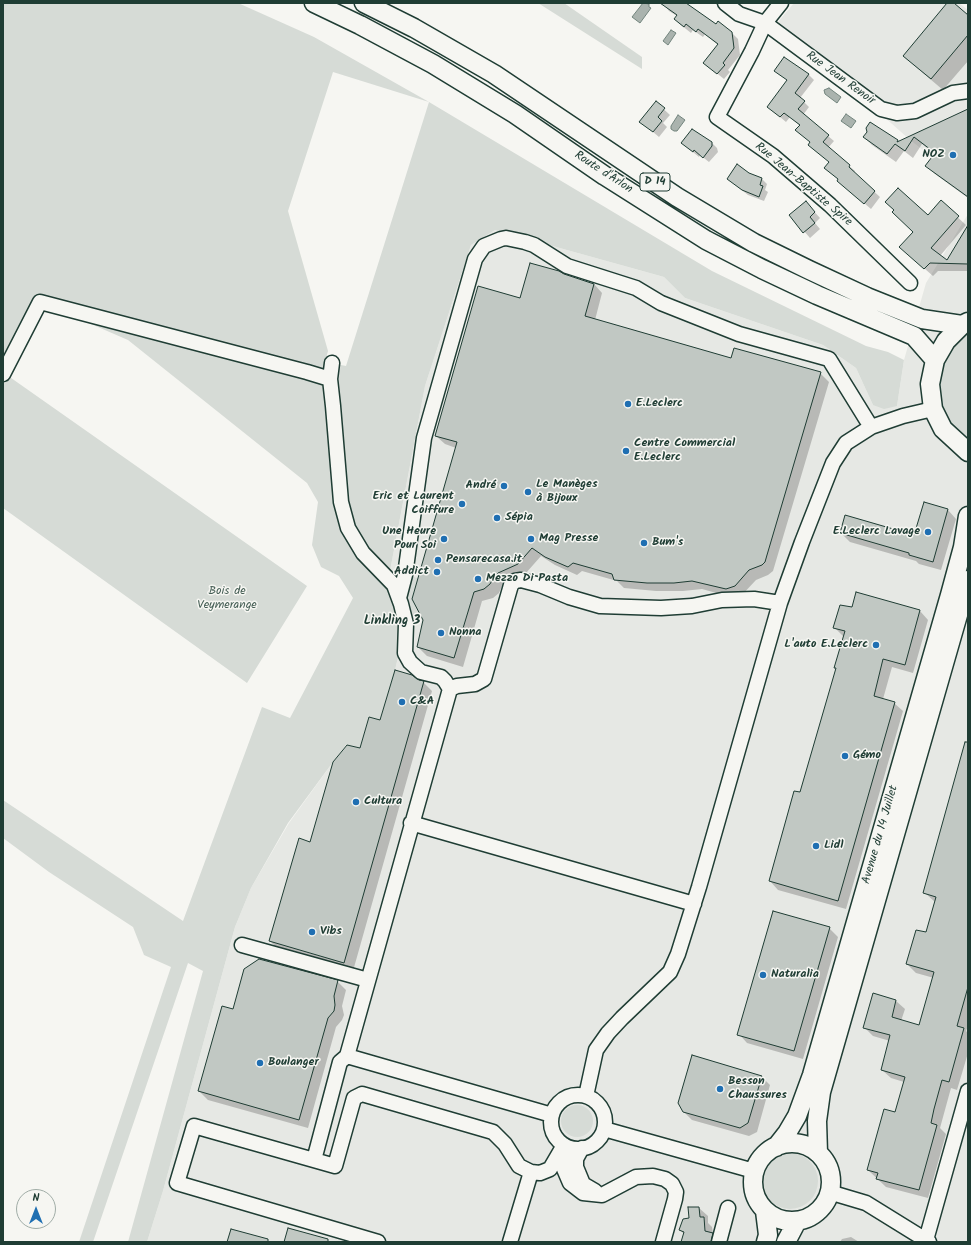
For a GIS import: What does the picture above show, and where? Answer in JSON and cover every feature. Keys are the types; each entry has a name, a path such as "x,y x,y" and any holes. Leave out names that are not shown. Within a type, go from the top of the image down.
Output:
{"main road":[{"name":"Route d'Arlon","path":"314,3 360,25 433,64 515,114 605,176 706,240 817,295 914,336 935,360"},
{"name":"Route d'Arlon","path":"364,3 414,28 494,74 677,197 754,242 867,297 922,319 965,324"},
{"path":"965,324 946,340 935,360 930,384 933,409 943,429 967,455"},
{"name":"Avenue du 14 Juillet","path":"776,1147 787,1133 797,1116 812,1075 950,595 963,547 968,516"},
{"name":"Avenue du 14 Juillet","path":"818,1153 816,1121 821,1092 968,580"},
{"path":"786,1144 798,1144 808,1147 818,1153 825,1161 831,1182 825,1202 818,1211 797,1221 775,1217 765,1211 758,1202 754,1193 753,1182 754,1171 759,1161 766,1153 776,1147 786,1144"},
{"path":"765,1211 768,1236 766,1242"},
{"path":"786,1242 797,1221"}],"street":[{"name":"Rue Jean Renoir","path":"725,3 739,14 765,23 881,109 897,113 915,111 953,93 968,91"},
{"name":"Rue Jean-Baptiste Spire","path":"781,3 765,23 717,117 773,156 830,205 910,283"},
{"path":"399,598 405,575 424,438 475,259 484,246 501,239 506,238 534,245 567,266 636,288 660,303 739,334 829,359 871,427"},
{"path":"3,374 40,302 330,379"},
{"path":"314,1160 340,1062 346,1056 450,689 441,677 421,672 410,662 405,652 406,624 394,585 363,553 348,528 341,502 330,379 332,363"},
{"path":"586,1096 596,1050 608,1033 622,1018 670,972 678,954 694,904 780,602 833,463 846,443 871,427 903,416 933,409"},
{"path":"450,689 457,686 475,684 484,679 511,585 515,581 521,580 540,585 568,597 600,606 661,608 692,606 722,600 747,599 780,602"},
{"path":"411,823 694,904"},
{"path":"242,945 368,980"},
{"path":"346,1056 552,1115"},
{"path":"829,1192 866,1203 928,1241 968,1091"},
{"path":"378,1242 177,1183 194,1126 335,1166 354,1098 362,1094 493,1132 505,1144 519,1166 531,1172 540,1173 550,1169 572,1147"},
{"path":"569,1096 586,1096 597,1103 601,1108 604,1115 604,1128 601,1136 590,1146 572,1147 558,1139 553,1132 551,1124 552,1115 555,1107 561,1100 569,1096"},
{"path":"604,1128 754,1171"},
{"path":"572,1147 576,1159 576,1167 583,1184 602,1195"},
{"path":"572,1147 565,1155 564,1169 570,1183 583,1193 584,1197 602,1195 636,1176 653,1176 664,1179 672,1184 676,1192 675,1199 663,1242"},
{"path":"510,1242 531,1172"},
{"path":"719,1242 728,1208"},
{"path":"667,1228 673,1236 672,1242"}],"shaded area":[{"path":"643,3 649,4 649,7 651,8 640,23 632,17"},
{"path":"794,3 959,3 968,10 968,185 910,140 778,22"},
{"path":"671,30 676,33 668,45 663,41"},
{"path":"829,88 841,97 837,103 825,94 824,90"},
{"path":"846,114 856,121 851,128 841,121"},
{"path":"678,115 685,120 677,131 674,131 671,129 671,126"},
{"path":"968,214 968,1242 147,1242 163,1191 235,927 251,888 289,823 333,762 347,745 360,748 369,717 380,720 395,670 418,578 390,571 425,386 471,245 495,230 664,277 685,298 823,345 856,368 873,405 897,406 904,360 926,283"}],"green space":[{"name":"Bois de Veymerange","path":"3,3 238,3 314,37 429,102 712,271 866,346 888,352 904,360 897,406 884,409 873,405 856,368 823,345 685,298 664,277 495,230 471,245 425,386 390,571 418,578 412,599 419,612 406,624 395,670 380,720 369,717 360,748 346,745 288,823 251,888 235,927 163,1191 147,1242 128,1242 203,971 188,963 93,1242 79,1242 171,967 144,955 133,927 49,872 3,838 3,800 183,921 262,707 290,718 353,598 339,576 321,567 312,545 318,502 307,483 128,340 40,302 4,373 307,586 247,683 3,508","holes":["333,72 429,102 346,366 325,362 328,351 288,211"]},
{"path":"538,3 564,3 642,57 642,69"},
{"path":"968,331 968,443 953,431 942,413 937,392 939,370 948,350"},
{"path":"574,1105 580,1105 589,1109 593,1121 589,1133 580,1137 574,1137 565,1133 561,1124 561,1118 565,1109"},
{"path":"790,1153 801,1155 810,1161 816,1170 818,1181 816,1192 810,1201 801,1207 790,1209 779,1207 770,1201 764,1192 762,1181 764,1170 770,1161 779,1155"}],"building":[{"path":"660,3 686,3 716,24 718,21 732,32 734,48 723,63 725,65 717,74 703,63 718,44 698,29 696,32 686,24 684,27 674,19 677,15"},
{"path":"947,3 954,3 968,15 968,35 931,79 903,56"},
{"path":"784,57 809,74 795,93 805,101 798,109 829,135 823,142 850,165 849,167 875,191 864,204 824,168 829,162 808,145 810,142 795,130 800,125 784,113 780,117 767,107 787,80 774,71"},
{"path":"656,101 665,108 658,117 662,121 653,132 639,122"},
{"path":"968,109 968,197 925,166 935,153 914,137 905,151 895,144 887,154 863,137 867,132 866,128 870,122 898,140 897,142"},
{"path":"692,129 712,142 712,146 703,158 694,150 693,152 681,143"},
{"path":"737,164 749,173 762,178 760,185 763,186 759,197 742,190 727,179"},
{"path":"898,188 928,215 941,200 959,216 931,248 947,260 968,225 968,264 930,263 924,269 899,247 913,232 892,212 894,210 885,202"},
{"path":"806,201 815,212 810,217 815,223 803,233 789,215"},
{"name":"Centre Commercial E.Leclerc","path":"530,263 559,271 594,284 585,316 731,358 734,348 821,372 765,562 762,565 749,570 735,586 726,589 692,581 647,583 614,580 612,574 573,563 568,567 545,557 532,548 518,564 498,573 490,584 484,589 474,592 454,658 417,647 423,620 412,599 457,442 435,436 478,286 520,298"},
{"path":"924,502 948,509 933,562 909,555 909,553 840,533 845,515 914,535"},
{"path":"856,592 920,610 905,665 883,659 874,696 895,702 838,901 769,881 794,791 800,792 836,668 834,668 845,631 833,628 840,605 852,607"},
{"path":"395,670 412,675 419,680 424,681 344,963 269,941 299,838 310,842 333,762 347,745 360,748 369,717 380,720"},
{"path":"965,742 968,742 968,987 957,1026 964,1028 949,1082 942,1080 931,1123 937,1125 919,1190 876,1179 878,1173 867,1170 884,1109 895,1112 905,1077 881,1070 890,1035 863,1028 873,993 896,1000 892,1017 919,1025 934,972 906,964 916,930 926,932 936,897 923,893"},
{"path":"773,911 830,927 794,1051 737,1035"},
{"name":"Boulanger","path":"259,959 338,980 334,996 334,1011 328,1018 299,1120 198,1091 222,1006 233,1009 244,969"},
{"name":"Besson Chaussures","path":"692,1055 762,1076 748,1123 740,1128 683,1112 678,1103"},
{"path":"688,1207 699,1207 700,1217 704,1217 705,1231 713,1233 711,1242 681,1242 684,1232 679,1230 683,1219 689,1218"},
{"path":"288,1228 328,1239 328,1242 284,1242"},
{"path":"231,1229 268,1239 268,1242 227,1242"}],"place":[{"name":"NOZ","path":"953,155"},
{"name":"E.Leclerc","path":"628,404"},
{"name":"Centre Commercial E.Leclerc","path":"626,451"},
{"name":"André","path":"504,486"},
{"name":"Le Manèges à Bijoux","path":"528,492"},
{"name":"Eric et Laurent Coiffure","path":"462,504"},
{"name":"Sépia","path":"497,518"},
{"name":"E.Leclerc Lavage","path":"928,532"},
{"name":"Une Heure Pour Soi","path":"444,539"},
{"name":"Mag Presse","path":"531,539"},
{"name":"Bum's","path":"644,543"},
{"name":"Pensarecasa.it","path":"438,560"},
{"name":"Addict","path":"437,572"},
{"name":"Mezzo Di Pasta","path":"478,579"},
{"name":"Nonna","path":"441,633"},
{"name":"L'auto E.Leclerc","path":"876,645"},
{"name":"C&A","path":"402,702"},
{"name":"Gémo","path":"845,756"},
{"name":"Cultura","path":"356,802"},
{"name":"Lidl","path":"816,846"},
{"name":"Vibs","path":"312,932"},
{"name":"Naturalia","path":"763,975"},
{"name":"Boulanger","path":"260,1063"},
{"name":"Besson Chaussures","path":"720,1089"}],"district":[{"name":"Linkling 3","path":"392,622"}]}
